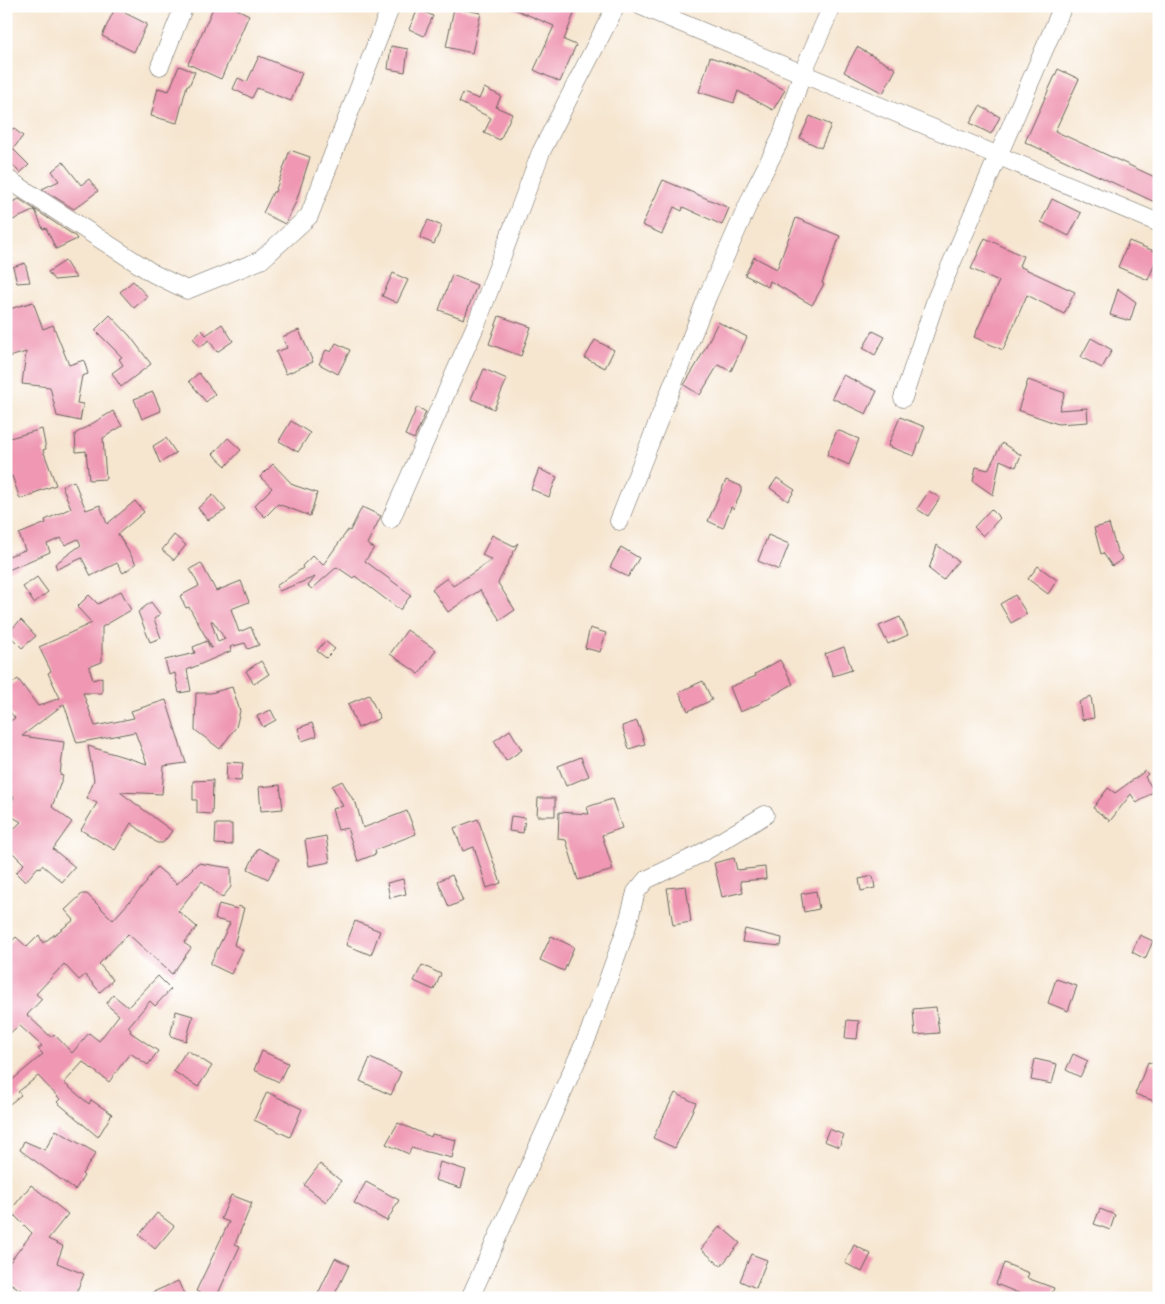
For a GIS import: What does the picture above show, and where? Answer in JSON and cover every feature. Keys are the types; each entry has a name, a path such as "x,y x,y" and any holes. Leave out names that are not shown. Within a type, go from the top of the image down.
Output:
{"street":[{"path":"160,66 184,6"},
{"path":"6,178 154,274 187,290 261,260 309,216 391,6"},
{"path":"391,519 478,320 541,152 616,6"},
{"path":"641,6 1159,223"},
{"path":"619,521 708,295 755,189 781,138 802,74 832,6"},
{"path":"903,398 936,300 1063,6"},
{"path":"470,1298 589,1032 627,926 636,892 646,880 700,854 765,815"}],"building":[{"path":"214,6 231,6 249,15 221,79 188,64"},
{"path":"507,6 577,6 564,40 576,45 560,82 534,70 554,26"},
{"path":"115,8 147,24 134,52 102,36"},
{"path":"454,8 481,13 472,53 446,47"},
{"path":"418,9 433,16 424,36 409,29"},
{"path":"391,46 408,49 405,72 388,69"},
{"path":"857,47 896,69 883,93 844,72"},
{"path":"259,56 302,73 291,101 257,88 252,98 233,89 238,78 247,82"},
{"path":"710,57 746,69 785,90 773,110 738,91 734,103 699,92"},
{"path":"179,66 195,72 189,86 187,85 177,123 151,116 158,88 169,91"},
{"path":"1058,69 1079,79 1055,131 1159,179 1159,204 1025,142"},
{"path":"484,88 501,96 496,107 512,114 500,140 484,133 491,118 459,102 463,93 479,99"},
{"path":"980,106 1000,117 991,134 970,123"},
{"path":"810,116 831,125 821,148 800,138"},
{"path":"13,128 23,136 13,149 29,165 20,173 6,158 6,137"},
{"path":"290,150 310,157 296,202 285,224 263,213 273,192 275,192"},
{"path":"63,162 81,185 89,179 98,191 74,209 42,189 59,181 52,171"},
{"path":"663,180 729,208 722,225 683,207 682,211 674,207 662,234 642,225"},
{"path":"19,199 75,236 77,239 56,249 46,228 43,229 35,210 13,220 6,210 6,205"},
{"path":"1052,199 1081,213 1069,236 1041,222"},
{"path":"796,218 840,236 822,283 824,284 812,305 770,281 768,287 745,275 754,257 777,269"},
{"path":"428,220 442,226 434,244 420,238"},
{"path":"985,238 1023,256 1019,266 1075,292 1064,314 1027,295 1003,350 974,337 999,281 971,269"},
{"path":"1129,241 1159,253 1148,280 1118,267"},
{"path":"65,261 76,278 54,280 48,272"},
{"path":"25,263 30,282 17,283 13,267"},
{"path":"393,273 408,280 397,303 382,296"},
{"path":"452,275 477,285 464,319 439,310"},
{"path":"133,281 147,296 134,308 120,292"},
{"path":"1118,289 1136,302 1130,321 1110,315"},
{"path":"33,302 43,329 53,325 69,365 84,360 88,374 82,376 77,403 83,404 80,421 57,416 50,387 22,384 26,352 6,358 6,310"},
{"path":"110,315 130,336 151,364 121,387 112,373 123,365 119,359 122,357 95,330"},
{"path":"499,316 531,327 521,356 489,344"},
{"path":"718,322 747,337 731,371 718,365 700,395 684,385"},
{"path":"222,324 233,341 217,352 209,340 200,347 193,338 202,330 206,335"},
{"path":"299,330 313,362 286,374 276,352 287,348 282,337"},
{"path":"873,331 885,337 875,355 863,348"},
{"path":"1091,338 1112,350 1102,368 1081,357"},
{"path":"595,340 614,350 605,368 585,358"},
{"path":"336,343 350,350 338,374 319,364 326,350 331,352"},
{"path":"484,369 507,379 494,409 471,399"},
{"path":"199,373 215,394 206,402 189,381"},
{"path":"843,375 877,391 866,414 832,398"},
{"path":"1028,380 1065,393 1059,410 1087,408 1088,422 1058,424 1018,410"},
{"path":"153,392 161,411 142,419 134,399"},
{"path":"417,407 426,412 414,439 405,435"},
{"path":"113,411 122,426 103,438 106,479 89,480 86,451 76,452 75,434"},
{"path":"900,417 925,427 914,456 888,446"},
{"path":"291,421 310,433 298,452 279,441"},
{"path":"42,429 46,449 43,450 56,485 20,499 12,476 9,476 6,461 6,439"},
{"path":"837,430 859,439 849,465 827,455"},
{"path":"166,438 176,453 160,463 153,446"},
{"path":"228,438 241,450 226,466 213,454"},
{"path":"1002,443 1021,455 1016,467 1000,460 993,495 973,481 976,467 988,470"},
{"path":"273,464 293,485 317,493 310,516 278,504 265,517 254,506 272,488 260,477"},
{"path":"539,469 557,477 549,497 531,489"},
{"path":"777,478 795,490 788,501 770,488"},
{"path":"726,480 741,486 741,491 734,509 731,507 723,528 708,521"},
{"path":"74,481 86,510 100,505 107,524 135,501 144,512 118,534 136,564 123,573 117,563 91,576 82,558 57,569 55,564 81,545 78,539 65,545 61,538 47,544 50,552 6,571 6,557 25,550 19,534 46,523 45,520 71,508 62,486"},
{"path":"929,491 940,498 928,516 917,509"},
{"path":"213,495 226,510 208,520 198,508"},
{"path":"362,507 381,516 367,544 374,548 365,561 411,595 400,610 355,576 353,578 337,567 312,589 308,586 315,577 279,591 276,586 303,568 302,566 313,555 323,565 348,530 350,531"},
{"path":"991,509 1000,518 983,536 974,527"},
{"path":"1109,524 1117,551 1123,559 1112,566 1103,553 1101,554 1094,528"},
{"path":"174,535 186,545 174,560 162,550"},
{"path":"492,535 514,546 518,543 498,583 515,610 500,620 480,590 448,612 432,589 447,578 453,586 492,560 482,555"},
{"path":"768,535 789,544 779,570 758,561"},
{"path":"937,545 958,561 943,580 929,569"},
{"path":"621,547 639,558 628,577 610,567"},
{"path":"201,563 216,591 241,581 249,602 231,609 239,632 251,627 259,645 248,649 245,643 230,647 231,651 187,670 191,691 179,693 175,673 169,675 165,660 195,653 193,647 207,641 210,648 212,648 189,607 186,608 180,596 199,586 190,569","holes":["211,621 213,621 225,639 218,642"]},
{"path":"1038,566 1057,580 1048,594 1028,579"},
{"path":"37,577 48,592 34,603 23,587"},
{"path":"121,591 131,610 102,627 102,662 89,667 93,680 102,677 102,693 83,693 95,726 134,718 131,711 166,700 186,763 164,766 162,794 120,792 172,831 163,843 157,843 131,823 115,850 81,830 97,803 87,798 94,780 88,746 147,764 135,732 77,743 64,704 22,736 64,742 60,775 63,776 52,807 72,822 53,849 75,867 62,882 42,865 25,882 16,873 24,864 6,846 6,836 21,822 6,813 14,797 6,793 6,724 15,718 6,707 6,688 18,679 38,706 60,698 48,673 51,671 39,647 92,623 77,607 89,595 98,604"},
{"path":"1015,595 1027,614 1011,623 1000,604"},
{"path":"151,602 160,614 154,619 161,638 150,642 138,612"},
{"path":"900,617 908,635 888,644 879,626"},
{"path":"21,620 36,636 22,648 7,633"},
{"path":"590,628 606,633 600,652 585,648"},
{"path":"407,630 436,650 419,674 390,654"},
{"path":"325,641 335,649 326,658 317,651"},
{"path":"844,647 852,670 833,676 825,654"},
{"path":"780,660 793,684 761,703 740,712 730,687 756,676 755,674"},
{"path":"261,661 269,674 254,684 246,671"},
{"path":"703,681 712,700 688,711 679,692"},
{"path":"232,687 240,711 236,727 220,749 195,730 196,693 211,693"},
{"path":"369,695 380,718 358,728 348,704"},
{"path":"1091,696 1094,718 1082,720 1079,702"},
{"path":"271,710 276,720 263,727 257,716"},
{"path":"637,721 645,744 629,749 622,726"},
{"path":"312,723 317,736 302,741 298,728"},
{"path":"510,730 522,750 506,761 494,741"},
{"path":"581,757 589,776 566,786 558,766"},
{"path":"227,762 243,763 241,781 226,780"},
{"path":"1145,771 1148,774 1145,777 1154,791 1137,803 1131,794 1110,821 1093,808 1108,788 1115,793"},
{"path":"213,780 212,814 197,813 197,800 193,800 193,781"},
{"path":"342,781 356,803 363,828 407,811 416,834 375,850 376,854 358,861 347,828 338,830 332,809 343,806 332,786"},
{"path":"280,785 283,809 261,811 259,787"},
{"path":"538,798 555,798 555,816 537,816"},
{"path":"612,799 622,828 602,835 613,870 578,880 566,840 558,839 559,812 589,814 587,807"},
{"path":"511,816 525,818 523,833 509,831"},
{"path":"478,819 501,883 487,888 474,847 463,851 454,828"},
{"path":"216,824 232,824 232,845 215,844"},
{"path":"326,836 330,862 309,866 305,840"},
{"path":"258,848 279,859 268,879 248,869"},
{"path":"734,858 737,870 765,867 766,879 740,881 743,892 722,897 714,863"},
{"path":"198,863 231,868 231,887 222,898 202,881 178,911 197,927 184,943 191,948 172,974 128,934 99,964 113,980 100,992 85,975 79,980 64,964 36,994 42,999 27,1015 51,1037 54,1034 72,1053 89,1033 99,1041 119,1015 106,1004 113,995 128,1007 158,976 171,989 155,1006 150,1001 128,1027 131,1030 130,1032 158,1051 148,1065 130,1053 109,1082 83,1062 64,1083 89,1104 91,1100 112,1114 98,1137 57,1102 60,1099 38,1076 18,1092 21,1095 6,1107 6,1077 10,1082 43,1054 38,1049 42,1046 19,1025 6,1037 6,947 16,937 27,947 39,935 43,943 74,920 65,910 82,894 87,894 113,920 147,882 157,867 177,884"},
{"path":"452,875 463,901 449,907 438,881"},
{"path":"873,876 875,888 861,891 859,879"},
{"path":"403,879 406,894 390,898 387,883"},
{"path":"686,886 691,922 673,925 667,888"},
{"path":"816,891 819,909 804,912 801,894"},
{"path":"219,904 237,909 238,906 244,908 234,945 243,950 231,974 210,964 230,923 215,919"},
{"path":"355,921 380,931 371,955 346,945"},
{"path":"745,929 782,938 781,946 742,942"},
{"path":"1140,935 1153,941 1145,959 1132,952"},
{"path":"551,936 574,947 564,971 540,960"},
{"path":"422,965 441,974 434,990 414,981"},
{"path":"1056,979 1077,986 1068,1011 1048,1003"},
{"path":"936,1007 939,1033 915,1035 913,1009"},
{"path":"176,1011 193,1016 186,1041 170,1036"},
{"path":"847,1020 859,1021 857,1039 845,1038"},
{"path":"187,1050 212,1066 198,1087 173,1071"},
{"path":"262,1051 288,1063 279,1082 254,1070"},
{"path":"1073,1054 1088,1061 1080,1077 1066,1070"},
{"path":"370,1058 401,1072 391,1095 360,1081"},
{"path":"1035,1059 1057,1064 1052,1084 1031,1080"},
{"path":"1148,1062 1159,1066 1159,1103 1135,1094"},
{"path":"267,1092 302,1109 290,1137 254,1120"},
{"path":"675,1093 696,1103 675,1148 653,1138"},
{"path":"398,1123 431,1137 432,1134 456,1140 452,1158 411,1148 409,1154 386,1144"},
{"path":"829,1129 844,1135 839,1147 824,1141"},
{"path":"56,1130 96,1153 82,1174 84,1176 75,1190 20,1150 24,1141 45,1150"},
{"path":"440,1162 466,1170 461,1188 435,1180"},
{"path":"320,1164 341,1181 326,1202 304,1185"},
{"path":"366,1182 399,1200 387,1221 354,1203"},
{"path":"31,1185 68,1214 48,1239 63,1246 57,1263 84,1274 74,1298 32,1298 6,1280 6,1267 32,1233 10,1211"},
{"path":"231,1195 252,1203 235,1244 240,1246 216,1298 209,1298 196,1291 229,1222 221,1219"},
{"path":"1100,1209 1115,1215 1110,1230 1094,1224"},
{"path":"157,1213 174,1226 155,1249 139,1235"},
{"path":"720,1226 740,1243 721,1266 701,1249"},
{"path":"854,1245 871,1254 862,1272 845,1263"},
{"path":"751,1254 767,1260 756,1288 740,1281"},
{"path":"335,1258 349,1265 333,1298 316,1298"},
{"path":"1004,1263 1029,1273 1027,1278 1054,1288 1050,1298 1031,1298 996,1284"},
{"path":"178,1281 186,1298 140,1298"}]}
